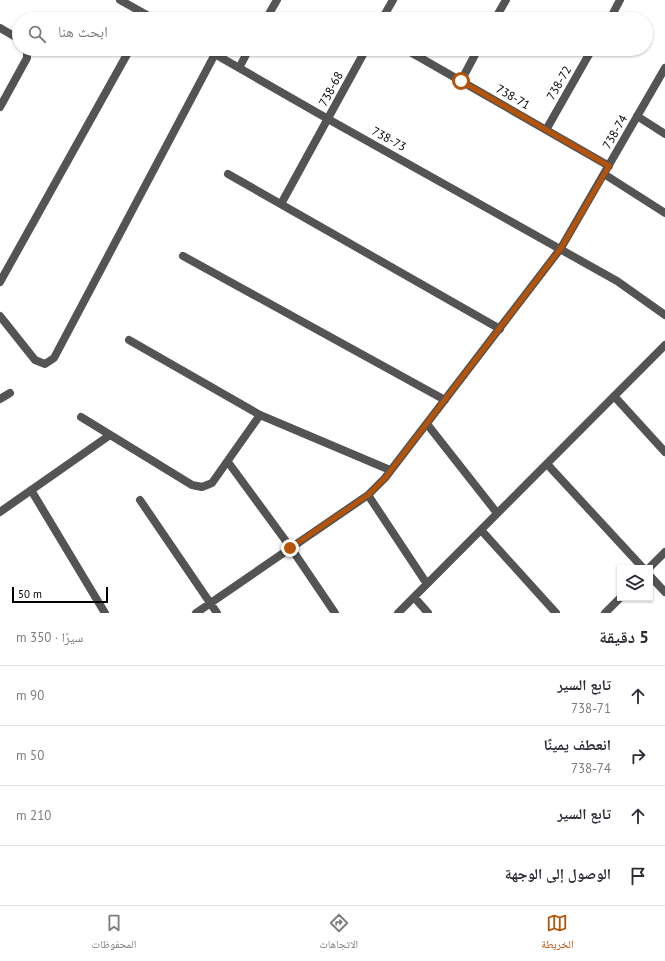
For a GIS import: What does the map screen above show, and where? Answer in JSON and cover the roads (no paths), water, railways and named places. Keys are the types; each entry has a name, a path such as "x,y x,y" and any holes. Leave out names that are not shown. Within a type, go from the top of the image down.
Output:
{"street":[{"path":"120,0 139,12"},
{"path":"270,12 277,0"},
{"path":"386,12 393,0"},
{"path":"499,12 506,0"},
{"path":"614,12 620,0"},
{"path":"0,28 12,35"},
{"path":"0,107 27,56"},
{"path":"0,282 126,56"},
{"path":"0,316 35,360 45,364 54,358 214,56"},
{"name":"738-73","path":"218,56 328,119 617,280 665,315"},
{"path":"239,68 246,56"},
{"name":"738-68","path":"281,204 362,56"},
{"name":"738-71","path":"417,56 609,166"},
{"path":"461,81 474,56"},
{"name":"738-72","path":"546,130 588,56"},
{"name":"738-74","path":"196,613 368,495 390,470 427,424 561,248 665,68"},
{"path":"637,116 665,134"},
{"path":"228,174 500,329"},
{"path":"604,174 665,213"},
{"path":"183,256 445,400"},
{"path":"130,340 260,415 390,470"},
{"path":"398,613 665,345"},
{"path":"0,399 10,393"},
{"path":"614,396 665,452"},
{"path":"81,417 192,485 202,487 212,483 260,415"},
{"path":"427,424 497,513"},
{"path":"0,512 110,435"},
{"path":"228,462 335,613"},
{"path":"547,464 640,565"},
{"path":"32,490 105,613"},
{"path":"368,495 427,584"},
{"path":"140,500 217,613"},
{"path":"481,530 556,613"},
{"path":"652,565 665,552"},
{"path":"653,579 665,592"},
{"path":"414,597 428,613"},
{"path":"605,613 617,601"}]}
